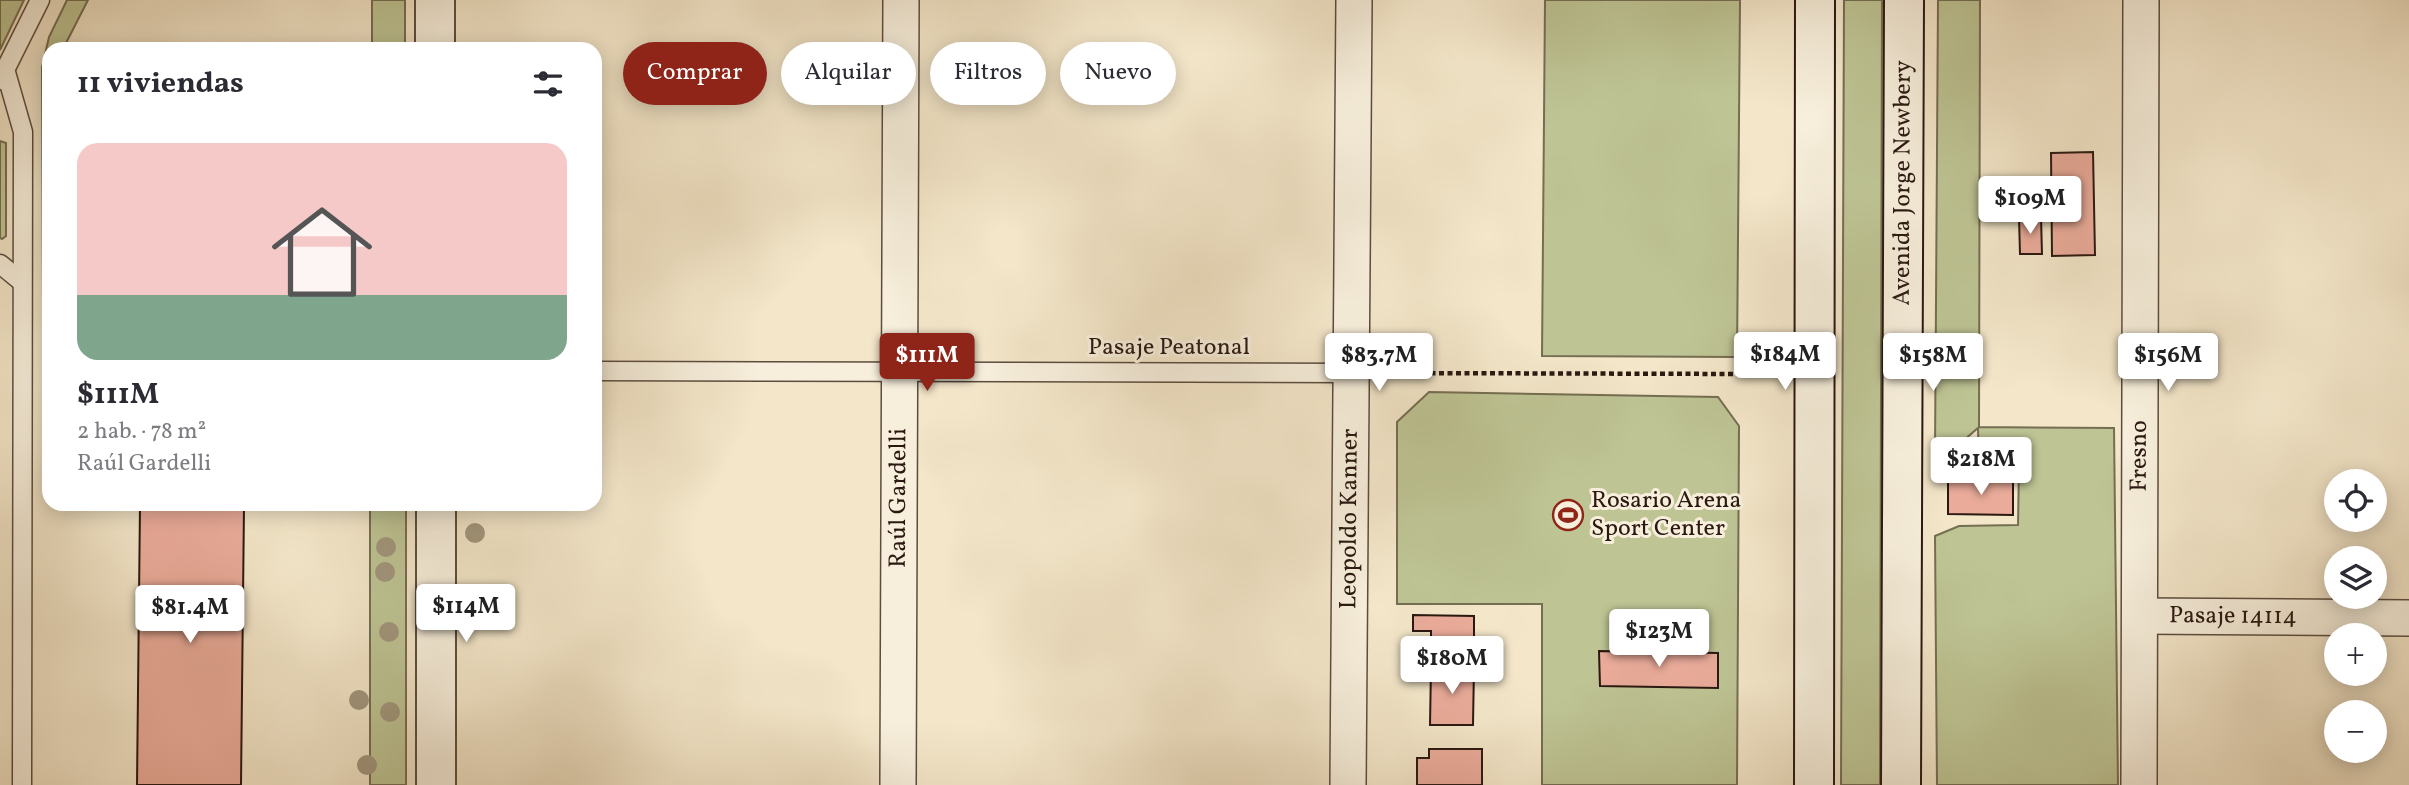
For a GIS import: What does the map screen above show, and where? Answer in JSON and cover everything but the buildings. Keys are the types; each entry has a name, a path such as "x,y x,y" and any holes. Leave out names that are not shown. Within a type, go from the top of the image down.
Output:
{"main road":[{"path":"435,0 435,42"},
{"path":"1814,785 1815,0"},
{"name":"Avenida Jorge Newbery","path":"1901,785 1904,0"},
{"path":"436,511 436,785"}],"street":[{"name":"Raúl Gardelli","path":"898,785 901,0"},
{"name":"Leopoldo Kanner","path":"1348,785 1354,0"},
{"name":"Fresno","path":"2139,785 2141,0"},
{"name":"Pasaje 14114","path":"2140,617 2409,618"}],"lane":[{"path":"22,785 23,132 3,75 40,0"},
{"path":"0,264 22,282"},
{"name":"Pasaje Peatonal","path":"602,372 1351,373"}],"path":[{"path":"1351,373 1744,374"}],"green space":[{"path":"0,0 24,0 0,50"},
{"path":"67,0 88,0 67,42 48,42"},
{"path":"372,0 405,0 405,42 372,42"},
{"path":"1545,0 1740,0 1737,357 1542,356"},
{"path":"1844,0 1882,0 1880,785 1841,785"},
{"path":"1938,0 1980,0 1979,427 2114,428 2118,785 1937,785 1935,536 1959,526 2018,525 2019,468 1979,468 1978,428 1941,460 1935,452"},
{"path":"0,141 6,143 6,236 2,239 0,238"},
{"name":"Rosario Arena Sport Center","path":"1429,392 1718,397 1739,426 1737,785 1542,785 1542,604 1397,604 1397,422"},
{"path":"370,511 406,511 406,785 370,785"}],"place":[{"name":"Rosario Arena Sport Center","path":"1568,515"}]}
